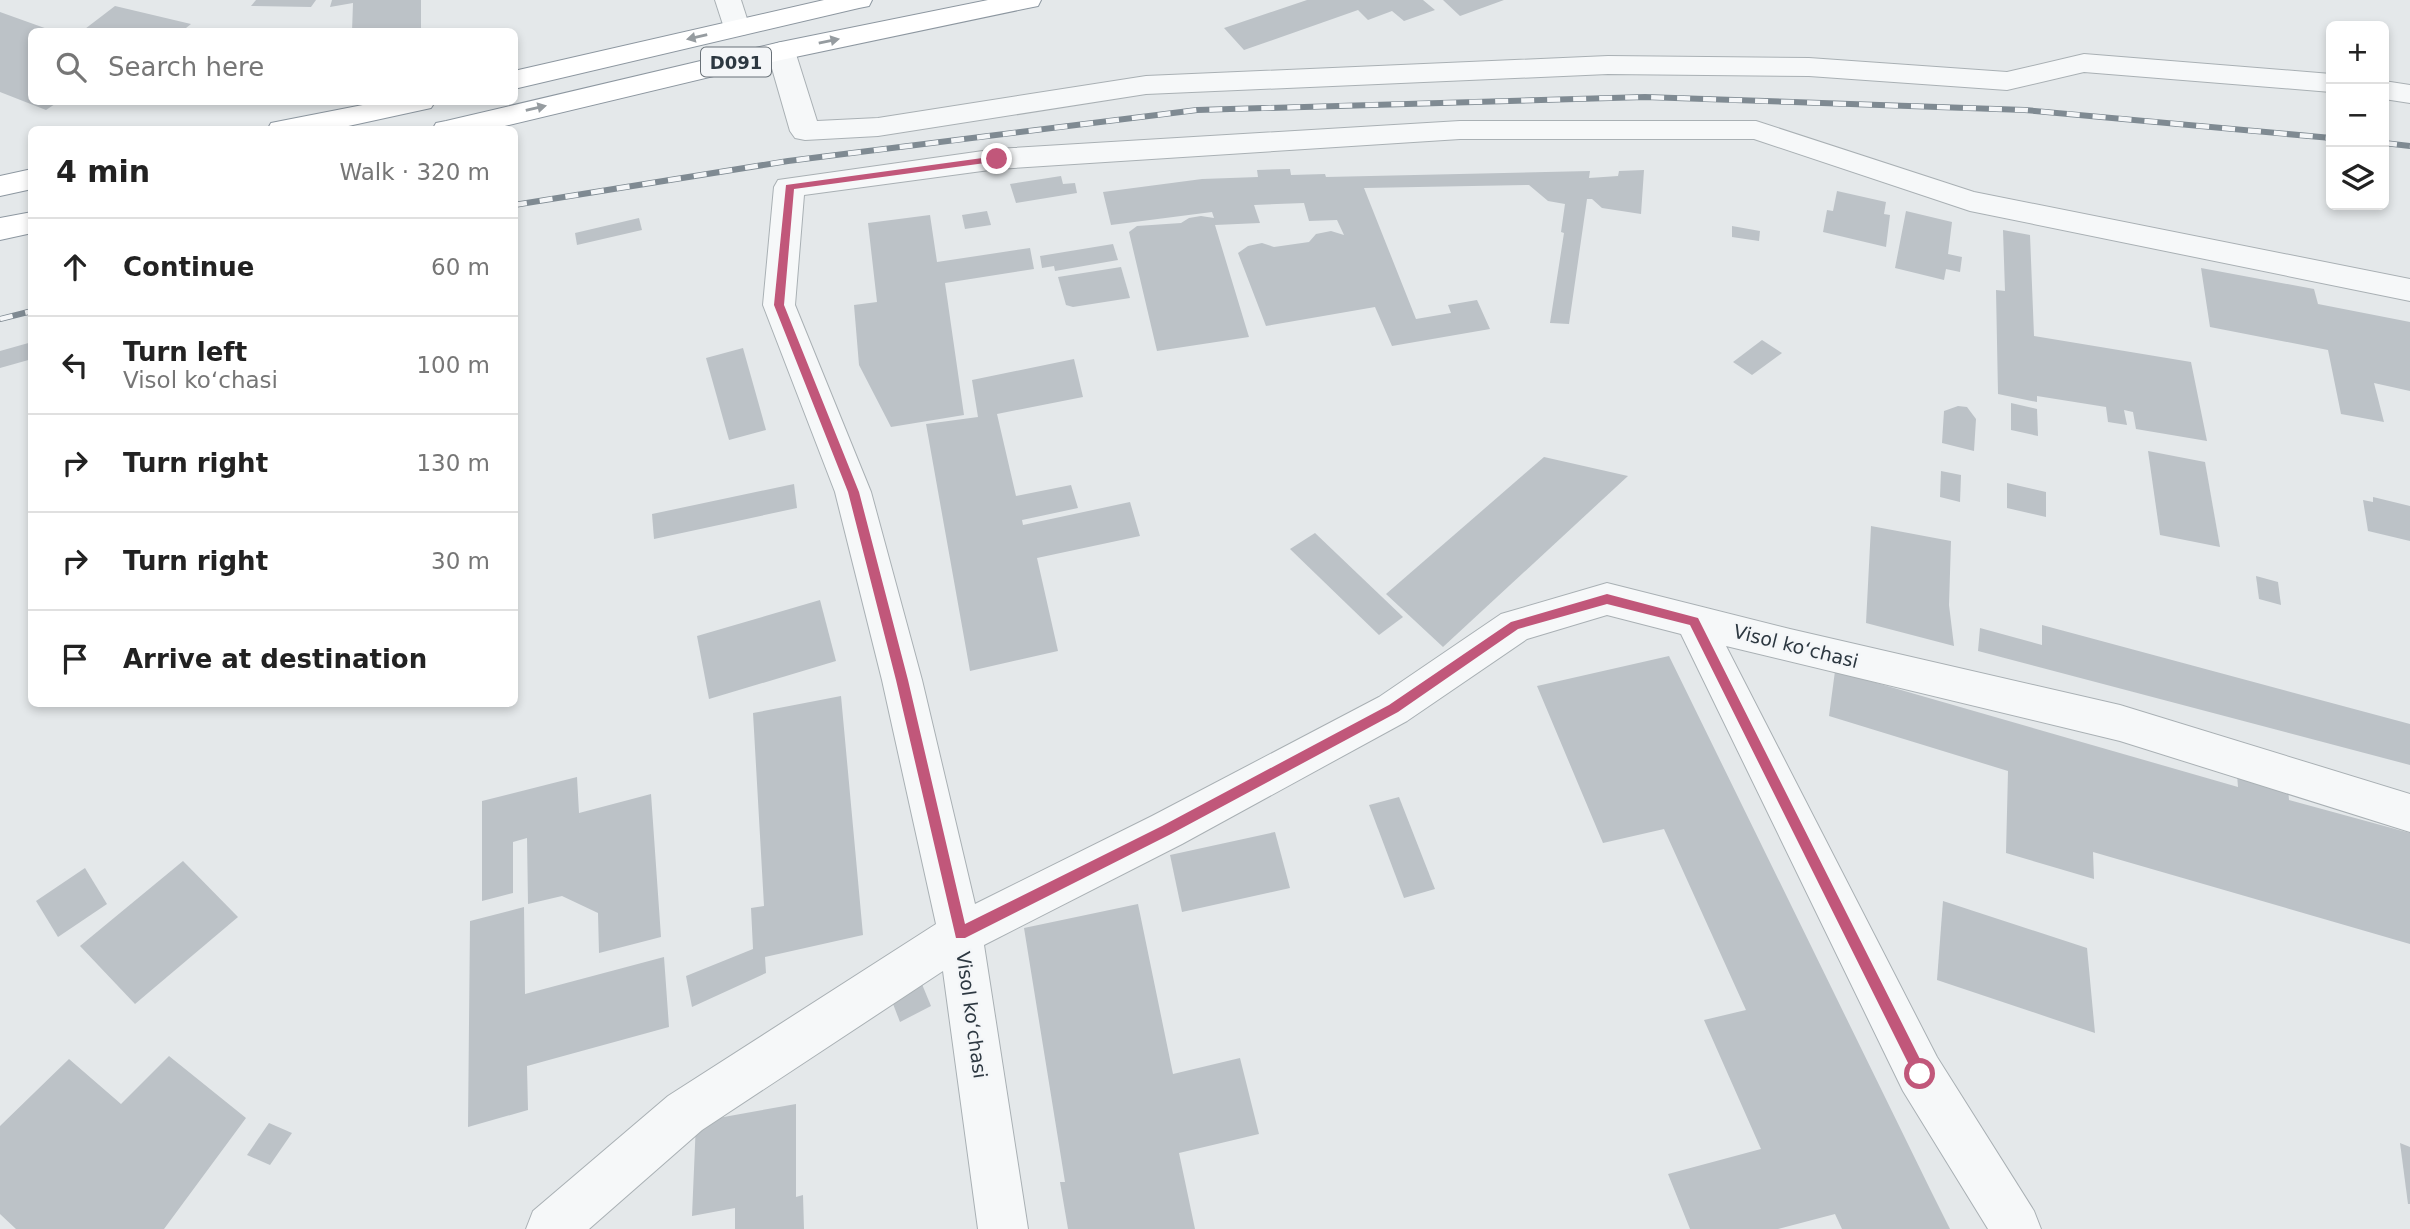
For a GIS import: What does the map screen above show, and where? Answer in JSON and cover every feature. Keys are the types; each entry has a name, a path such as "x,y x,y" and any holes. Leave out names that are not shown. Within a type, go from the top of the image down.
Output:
{"highway":[{"name":"D091","path":"518,79 859,0"},
{"name":"D091","path":"463,126 781,51 1027,0"},
{"path":"301,126 406,105"},
{"path":"0,186 28,180"},
{"path":"0,229 28,223"}],"street":[{"path":"728,0 736,28"},
{"path":"781,51 805,131 878,127 1146,85 1608,65 1808,67 2007,81 2084,63 2326,83"},
{"path":"2389,91 2410,94"},
{"path":"551,1229 685,1113 961,933 902,680 853,492 779,305 789,187 997,159 1460,130 1756,130 1970,201 2410,290"},
{"name":"Visol koʻchasi","path":"1003,1229 961,933 1167,830 1393,709 1515,626 1607,599 2120,723 2410,813"},
{"path":"1694,621 1920,1074 2016,1229"}],"building":[{"path":"256,0 316,0 311,7 251,6"},
{"path":"332,0 421,0 421,28 352,28 353,3 330,7"},
{"path":"1307,0 1423,0 1435,10 1404,21 1392,11 1368,20 1358,10 1244,50 1224,28"},
{"path":"1443,0 1504,0 1460,16"},
{"path":"115,6 191,24 186,28 86,28"},
{"path":"0,12 45,28 28,28 28,103 0,92"},
{"path":"33,105 54,105 46,110"},
{"path":"1290,169 1291,175 1325,174 1326,177 1590,171 1589,178 1618,176 1619,171 1644,170 1641,214 1602,208 1592,199 1587,199 1569,324 1550,323 1564,233 1561,232 1565,204 1548,201 1529,185 1364,188 1416,319 1451,313 1448,305 1477,300 1490,329 1392,346 1375,307 1266,326 1238,253 1248,246 1262,243 1274,247 1309,242 1316,234 1331,231 1344,235 1337,220 1309,221 1304,203 1254,205 1260,223 1215,225 1249,337 1157,351 1129,232 1137,226 1181,223 1201,216 1214,218 1212,212 1111,225 1103,192 1202,179 1258,177 1257,170"},
{"path":"1061,176 1063,184 1075,183 1077,193 1016,203 1010,184"},
{"path":"1837,191 1886,202 1884,214 1890,215 1886,247 1823,232 1827,210 1833,211"},
{"path":"987,211 991,225 965,229 962,215"},
{"path":"1906,211 1952,222 1948,254 1962,257 1960,272 1946,269 1944,280 1895,268"},
{"path":"930,215 937,262 1030,248 1034,269 945,283 964,415 891,427 859,365 854,305 877,302 868,223"},
{"path":"639,218 642,230 577,245 575,233"},
{"path":"1732,226 1760,231 1759,241 1732,237"},
{"path":"2003,230 2030,235 2034,336 2191,362 2207,441 2136,429 2133,412 2124,410 2127,425 2108,422 2106,407 2037,396 2037,402 1998,394 1996,290 2005,291"},
{"path":"1113,244 1118,260 1055,271 1054,266 1042,268 1040,256"},
{"path":"1121,267 1130,298 1073,307 1066,305 1058,277"},
{"path":"2201,268 2314,289 2318,304 2410,322 2410,391 2374,383 2384,422 2341,414 2328,350 2210,327"},
{"path":"1762,340 1782,353 1752,375 1733,362"},
{"path":"28,343 28,360 0,368 0,351"},
{"path":"743,348 766,430 729,440 706,358"},
{"path":"1074,359 1083,397 997,414 1016,496 1071,485 1078,508 1022,520 1023,525 1130,502 1140,536 1037,558 1058,651 970,671 926,424 978,417 972,380"},
{"path":"2011,403 2037,409 2038,436 2011,430"},
{"path":"1958,406 1967,407 1976,419 1974,451 1942,443 1944,411"},
{"path":"2148,451 2205,462 2220,547 2160,535"},
{"path":"1544,457 1628,476 1443,647 1386,594"},
{"path":"1941,471 1961,475 1960,502 1940,497"},
{"path":"2007,483 2046,492 2046,517 2007,508"},
{"path":"794,484 797,508 654,539 652,514"},
{"path":"2373,497 2410,506 2410,541 2368,531 2363,500 2373,502"},
{"path":"1871,526 1951,541 1949,605 1954,646 1866,623"},
{"path":"1315,533 1403,617 1379,635 1290,549"},
{"path":"2256,576 2278,582 2281,605 2259,599"},
{"path":"820,600 836,661 709,699 697,636"},
{"path":"2042,625 2410,724 2410,765 1978,651 1980,628 2042,645"},
{"path":"1669,656 1950,1229 1842,1229 1835,1214 1778,1229 1690,1229 1668,1174 1761,1149 1704,1020 1746,1010 1664,829 1603,843 1537,686"},
{"path":"1835,671 2238,787 2237,775 2288,788 2289,800 2410,833 2410,944 2093,852 2094,879 2006,853 2008,771 1829,716"},
{"path":"841,696 863,935 765,957 766,973 692,1007 686,976 753,949 751,908 764,906 753,713"},
{"path":"577,777 579,813 651,794 661,937 599,953 598,913 562,896 528,904 527,838 513,842 513,893 482,901 482,801"},
{"path":"1399,797 1435,889 1404,898 1369,805"},
{"path":"1275,832 1290,888 1182,912 1170,855"},
{"path":"183,861 238,917 135,1004 80,946"},
{"path":"85,868 107,904 58,937 36,901"},
{"path":"1943,901 2087,948 2095,1033 1937,980"},
{"path":"1138,904 1173,1074 1240,1058 1259,1134 1179,1153 1195,1229 1068,1229 1060,1182 1065,1182 1024,928"},
{"path":"524,907 525,994 664,957 669,1027 527,1066 528,1110 468,1127 470,921"},
{"path":"919,977 931,1006 900,1022 888,991"},
{"path":"169,1056 246,1118 164,1229 16,1229 0,1214 0,1126 69,1059 121,1104"},
{"path":"796,1104 796,1197 803,1195 804,1229 735,1229 735,1208 692,1216 696,1122"},
{"path":"269,1123 292,1133 270,1165 247,1155"},
{"path":"2400,1143 2410,1147 2410,1204 2408,1204"}],"railway":[{"path":"518,204 788,161 1197,110 1645,97 2025,110 2326,138"},
{"path":"2389,144 2410,146"},
{"path":"0,319 28,312"}],"route":[{"path":"997,159 789,187 779,305 853,492 902,680 961,933 1167,830 1393,709 1515,626 1607,599 1694,621 1920,1074"}]}
